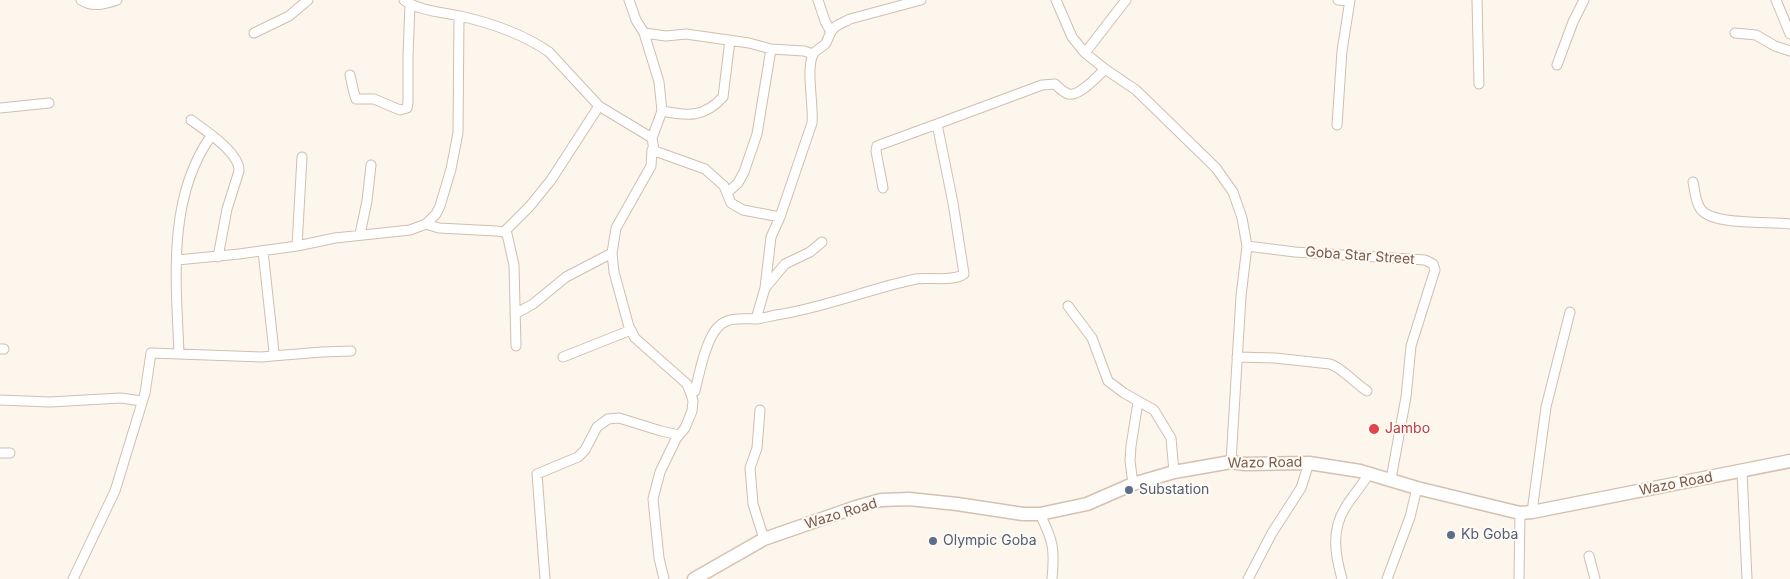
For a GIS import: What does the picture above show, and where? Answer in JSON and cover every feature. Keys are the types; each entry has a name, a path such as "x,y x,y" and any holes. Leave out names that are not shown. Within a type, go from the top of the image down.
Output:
{"main road":[{"name":"Wazo Road","path":"694,579 764,539 881,500 909,499 1023,514 1040,514 1087,504 1133,484 1174,472 1230,462 1245,464 1309,463 1368,473 1416,488 1526,512 1742,472 1790,461"}],"street":[{"path":"81,0 87,4 95,5 117,0"},
{"path":"254,33 289,16 308,0"},
{"path":"629,0 636,20 644,33 659,82 662,111 652,138 654,150 652,150 651,166 616,228 612,253 614,272 635,338 687,384 692,394 693,402 692,411 685,428 679,435 660,472 653,499 659,558 664,579"},
{"path":"818,0 831,32"},
{"path":"756,319 765,288 771,237 780,217 812,122 810,82 813,54 825,44 834,27 850,20 921,0"},
{"path":"1056,0 1072,37 1085,53 1136,90 1216,168 1233,192 1242,218 1247,246 1230,462"},
{"path":"1085,53 1126,0"},
{"path":"1338,0 1350,1 1342,50 1338,126"},
{"path":"1477,0 1479,84"},
{"path":"1557,65 1573,22 1584,0"},
{"path":"1776,0 1790,34"},
{"path":"350,75 356,99 374,99 390,104 400,110 407,108 407,2 434,12 459,16 495,26 540,46 549,52 599,106 652,138"},
{"path":"177,260 264,251 360,234 410,230 426,224 436,214 440,206 451,170 458,132 459,16"},
{"path":"644,33 666,36 686,34 730,40 772,49 804,51 813,54"},
{"path":"1735,33 1756,35 1775,46 1790,51"},
{"path":"662,111 684,115 706,111 716,104 722,97 729,60 730,40"},
{"path":"727,193 738,183 744,172 757,134 772,49"},
{"path":"882,188 876,151 877,146 1042,85 1055,84 1067,94 1073,94 1086,87 1105,69"},
{"path":"0,108 49,103"},
{"path":"426,224 439,228 504,232 530,206 551,180 599,106"},
{"path":"191,120 228,151 239,166 227,209 218,257"},
{"path":"692,394 695,391 707,346 718,327 727,321 747,318 756,319 803,311 873,289 920,278 951,278 964,274 953,203 937,124"},
{"path":"179,353 177,260 184,192 204,146 212,136"},
{"path":"652,150 705,169 724,186 731,203 743,210 780,217"},
{"path":"297,246 302,157"},
{"path":"360,234 367,201 371,165"},
{"path":"1693,182 1700,210 1709,218 1790,224"},
{"path":"504,232 508,238 514,265 516,346"},
{"path":"765,288 785,264 810,252 822,242"},
{"name":"Goba Star Street","path":"1247,246 1295,252 1425,260 1433,264 1435,270 1411,346 1406,397 1391,479"},
{"path":"264,251 274,352 272,356"},
{"path":"515,314 533,304 566,276 612,253"},
{"path":"1068,306 1092,338 1108,381 1115,388 1154,410 1159,415 1172,438 1174,472"},
{"path":"1519,579 1526,512 1546,408 1570,312"},
{"path":"563,357 631,330"},
{"path":"73,579 115,491 147,382 150,353 262,357 322,352 350,352"},
{"path":"1237,357 1275,358 1330,364 1336,366 1367,391"},
{"path":"0,400 50,402 122,398 142,401"},
{"path":"1133,484 1130,446 1138,402"},
{"path":"760,410 757,448 750,468 753,504 764,539"},
{"path":"545,579 538,474 578,457 585,450 597,427 608,419 618,418 679,435"},
{"path":"0,453 10,454"},
{"path":"1248,579 1272,533 1301,488 1309,463"},
{"path":"1742,472 1747,579"},
{"path":"1342,579 1336,553 1335,534 1339,518 1359,490 1368,473"},
{"path":"1387,579 1410,517 1416,488"},
{"path":"1040,514 1052,544 1052,579"},
{"path":"1589,556 1594,579"}],"place":[{"name":"Jambo","path":"1374,429"},
{"name":"Substation","path":"1129,490"},
{"name":"Kb Goba","path":"1451,535"},
{"name":"Olympic Goba","path":"933,541"}]}
